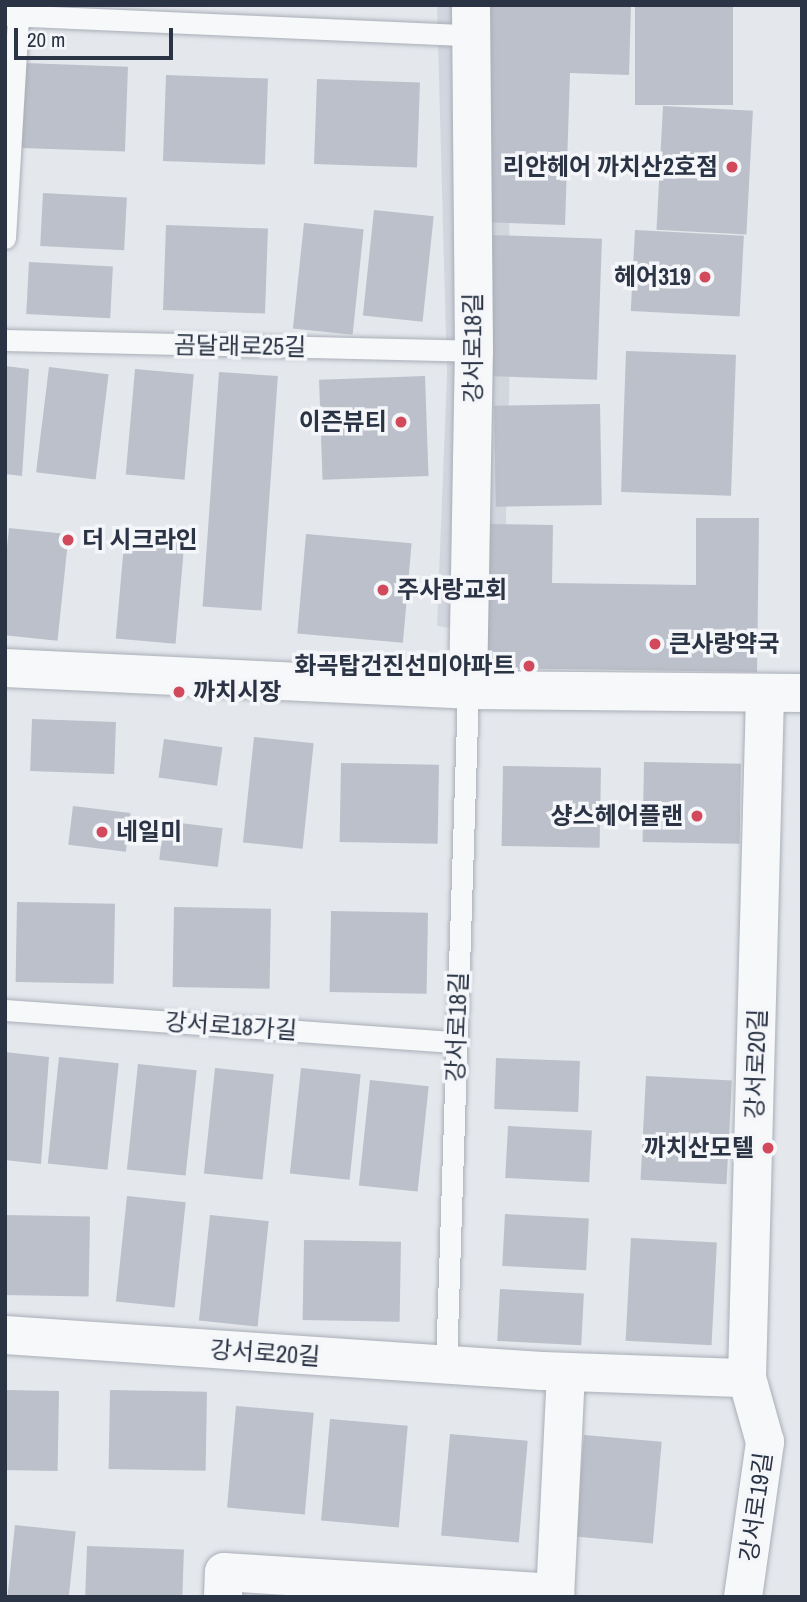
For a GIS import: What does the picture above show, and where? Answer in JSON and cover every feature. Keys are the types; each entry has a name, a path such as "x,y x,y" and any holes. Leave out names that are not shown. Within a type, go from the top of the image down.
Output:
{"street":[{"name":"강서로18길","path":"468,690 474,351 470,20"},
{"path":"5,668 468,690 784,693"},
{"name":"강서로20길","path":"5,1335 566,1372 747,1378 784,693"},
{"path":"223,1597 224,1572 555,1595 566,1372"},
{"name":"강서로19길","path":"744,1597 765,1442 747,1378"}],"lane":[{"path":"5,238 12,15 470,20"},
{"name":"곰달래로25길","path":"5,340 474,351"},
{"name":"강서로18길","path":"446,1365 468,690"},
{"name":"강서로18가길","path":"5,1010 456,1042"}],"shaded area":[{"path":"437,5 508,5 510,358 503,635 437,626 447,374"}],"building":[{"path":"488,5 631,5 629,75 570,73 565,225 480,222"},
{"path":"635,5 733,5 733,105 635,105"},
{"path":"24,63 128,67 125,152 21,148"},
{"path":"166,75 268,79 265,165 163,161"},
{"path":"317,79 420,83 417,168 314,164"},
{"path":"663,106 753,111 746,235 657,230"},
{"path":"43,193 127,197 124,250 40,246"},
{"path":"374,210 434,216 423,322 363,315"},
{"path":"304,223 364,229 353,335 293,328"},
{"path":"166,225 268,229 265,314 163,310"},
{"path":"635,230 744,236 740,317 631,311"},
{"path":"491,235 602,239 597,380 486,376"},
{"path":"29,262 113,266 110,318 26,314"},
{"path":"626,351 736,355 731,496 621,492"},
{"path":"5,366 29,369 22,476 5,474"},
{"path":"49,367 109,374 96,480 36,472"},
{"path":"135,369 194,374 185,480 126,475"},
{"path":"219,372 278,376 261,611 203,606"},
{"path":"425,376 428,476 323,480 319,380"},
{"path":"600,404 602,505 496,507 494,406"},
{"path":"696,518 759,518 757,672 484,668 485,524 553,525 552,583 696,585"},
{"path":"9,528 69,534 57,641 5,635 5,566"},
{"path":"125,533 185,538 176,644 116,639"},
{"path":"306,534 412,543 403,643 297,634"},
{"path":"32,719 116,722 114,774 30,771"},
{"path":"254,737 314,743 303,849 243,842"},
{"path":"164,739 222,747 217,786 159,778"},
{"path":"644,762 741,764 740,844 643,842"},
{"path":"341,763 439,765 438,844 340,842"},
{"path":"503,766 601,768 600,848 502,846"},
{"path":"73,806 131,813 126,852 68,845"},
{"path":"164,821 223,828 218,867 159,860"},
{"path":"17,902 115,904 114,984 16,982"},
{"path":"174,907 271,909 270,989 173,987"},
{"path":"331,911 428,913 427,994 330,992"},
{"path":"5,1052 49,1057 41,1164 5,1160"},
{"path":"59,1057 119,1063 107,1170 48,1163"},
{"path":"496,1058 580,1061 578,1112 494,1109"},
{"path":"138,1064 197,1070 186,1176 127,1169"},
{"path":"215,1068 274,1074 263,1180 204,1173"},
{"path":"301,1068 361,1074 350,1180 290,1173"},
{"path":"646,1076 732,1081 726,1184 641,1180"},
{"path":"370,1080 429,1086 418,1192 359,1185"},
{"path":"508,1126 592,1130 589,1182 505,1178"},
{"path":"127,1196 186,1202 175,1308 116,1301"},
{"path":"505,1214 589,1218 586,1270 502,1266"},
{"path":"5,1215 90,1216 89,1296 5,1295"},
{"path":"210,1215 269,1221 258,1327 199,1320"},
{"path":"631,1238 717,1243 711,1345 626,1341"},
{"path":"304,1240 401,1242 400,1322 303,1320"},
{"path":"500,1289 584,1293 581,1345 497,1341"},
{"path":"5,1390 59,1391 58,1471 5,1470"},
{"path":"110,1390 207,1392 206,1471 109,1469"},
{"path":"236,1406 314,1413 305,1514 227,1508"},
{"path":"330,1419 408,1426 399,1527 321,1521"},
{"path":"450,1434 528,1441 519,1542 441,1536"},
{"path":"584,1435 662,1442 653,1543 575,1537"},
{"path":"15,1525 76,1531 69,1597 7,1597"},
{"path":"87,1546 184,1549 182,1597 85,1597"}],"place":[{"name":"리안헤어 까치산2호점","path":"732,167"},
{"name":"헤어319","path":"705,277"},
{"name":"이즌뷰티","path":"401,422"},
{"name":"더 시크라인","path":"68,540"},
{"name":"주사랑교회","path":"383,590"},
{"name":"큰사랑약국","path":"655,644"},
{"name":"화곡탑건진선미아파트","path":"529,666"},
{"name":"까치시장","path":"179,692"},
{"name":"샹스헤어플랜","path":"697,816"},
{"name":"네일미","path":"102,832"},
{"name":"까치산모텔","path":"768,1148"}]}
